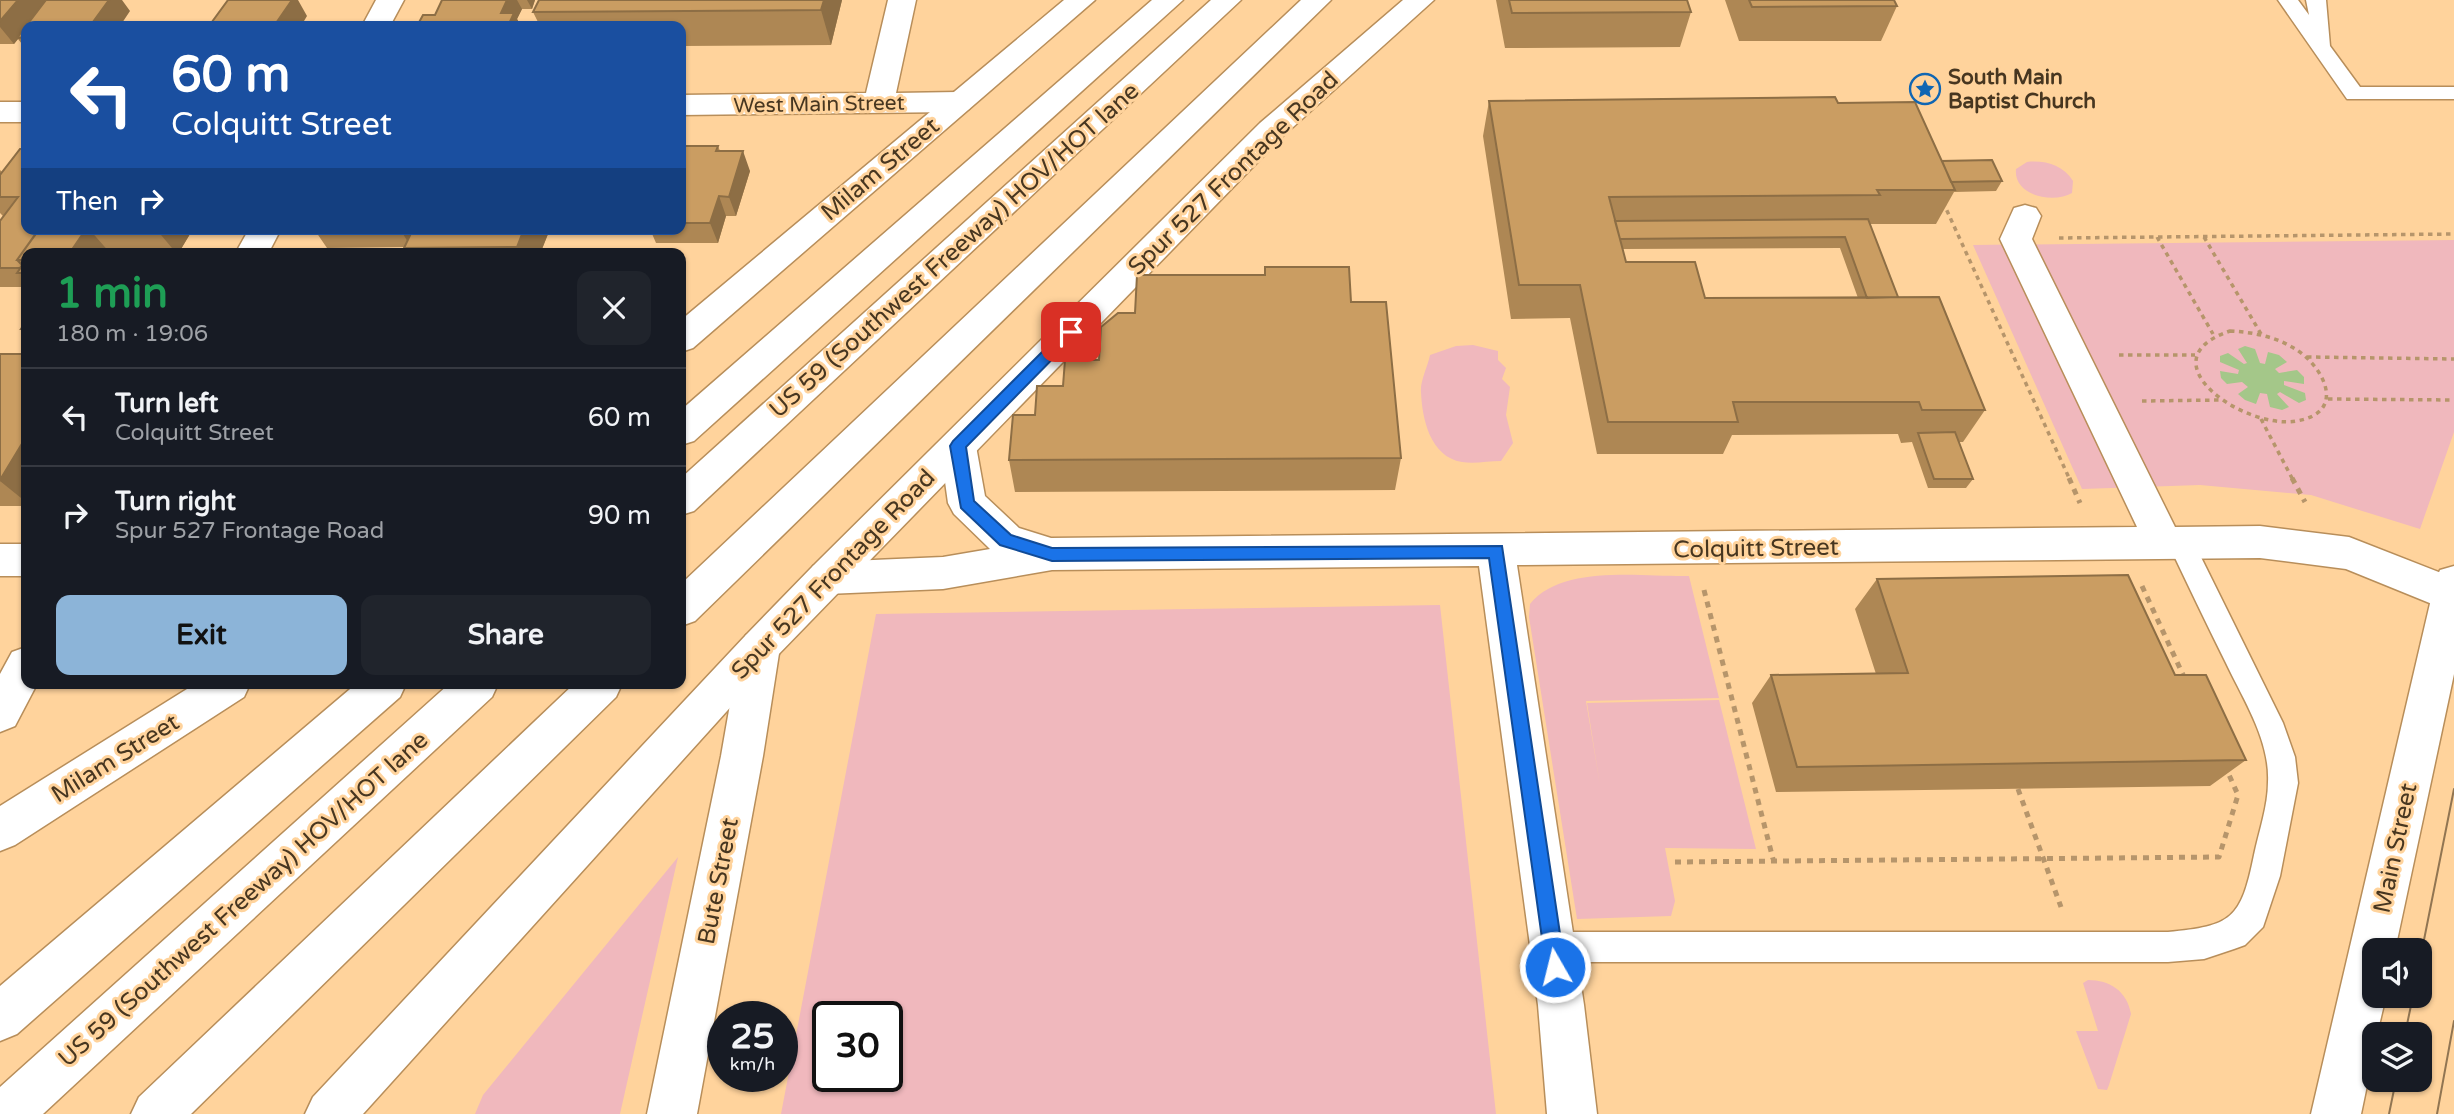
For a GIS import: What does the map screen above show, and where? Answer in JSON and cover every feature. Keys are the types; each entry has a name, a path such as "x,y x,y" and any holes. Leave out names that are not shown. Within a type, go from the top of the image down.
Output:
{"main road":[{"path":"379,21 390,0"},
{"path":"879,103 902,0"},
{"name":"Milam Street","path":"686,335 958,102 1082,0"},
{"path":"686,426 1169,0"},
{"name":"US 59 (Southwest Freeway) HOV/HOT lane","path":"686,495 1227,0"},
{"path":"866,331 1255,0"},
{"path":"686,604 1317,0"},
{"path":"1243,68 1343,0"},
{"name":"Spur 527 Frontage Road","path":"330,1114 760,647 827,578 1271,130 1420,0"},
{"name":"West Main Street","path":"686,105 958,102"},
{"path":"0,112 21,112"},
{"path":"2020,227 2073,356 2095,402 2173,543"},
{"name":"Colquitt Street","path":"958,446 967,503 1006,540 1052,554"},
{"name":"Colquitt Street","path":"827,578 943,573 1052,554 2260,542 2349,553 2453,588"},
{"path":"1496,551 1552,947 1572,1114"},
{"path":"0,560 21,560"},
{"name":"Main Street","path":"2336,1114 2453,588"},
{"name":"Bute Street","path":"672,1114 742,756 760,647"},
{"path":"0,713 21,674"},
{"name":"Milam Street","path":"0,830 222,689"},
{"path":"0,1017 380,689"},
{"name":"US 59 (Southwest Freeway) HOV/HOT lane","path":"7,1114 473,689"},
{"path":"156,1114 597,689"}],"lane":[{"path":"2288,0 2354,94 2454,93"},
{"path":"2316,0 2322,49"},
{"path":"1552,947 2075,947 2204,944 2234,934 2252,916 2265,876 2283,783 2281,757 2269,723 2173,543"}],"path":[{"path":"1940,194 2083,508"},
{"path":"2020,227 2157,237 2454,234"},
{"path":"2157,237 2213,334"},
{"path":"2204,237 2262,334"},
{"path":"2230,331 2262,334 2290,345 2320,371 2327,386 2328,399 2321,412 2307,420 2287,423 2260,419 2221,400 2206,386 2197,370 2194,355 2200,342 2213,334 2230,331"},
{"path":"2073,356 2194,355"},
{"path":"2306,357 2454,359"},
{"path":"2328,399 2454,400"},
{"path":"2095,402 2221,400"},
{"path":"2260,419 2305,502"},
{"path":"1702,582 1773,859"},
{"path":"2141,586 2187,684"},
{"path":"1675,862 2219,857 2238,795 2221,758"},
{"path":"2018,789 2075,947"}],"shaded area":[{"path":"2027,162 2059,167 2073,181 2072,193 2055,198 2028,191 2021,186 2016,169"},
{"path":"2454,240 2454,432 2420,529 2311,495 2200,485 2082,489 1973,245"},
{"path":"1473,345 1498,351 1498,360 1506,368 1502,379 1510,387 1506,415 1513,443 1501,461 1467,463 1451,459 1435,445 1426,424 1421,388 1430,355 1456,346"},
{"path":"2245,346 2255,349 2260,363 2265,364 2268,352 2279,355 2287,362 2275,369 2279,373 2297,370 2304,377 2304,384 2284,381 2284,385 2305,393 2306,400 2299,403 2280,392 2277,394 2289,407 2282,410 2270,407 2267,394 2260,393 2256,404 2238,394 2248,387 2242,382 2227,384 2221,378 2220,371 2238,374 2239,370 2220,362 2220,356 2228,353 2244,364 2247,363 2238,349"},
{"path":"1604,575 1689,576 1719,698 1586,701 1600,785 1587,703 1719,700 1756,849 1665,848 1675,901 1671,916 1577,919 1529,617 1530,604 1544,591 1582,578"},
{"path":"1440,605 1496,1114 781,1114 785,1092 798,1092 798,1025 876,614"},
{"path":"678,857 620,1114 475,1114 483,1095"},
{"path":"2088,980 2103,982 2116,988 2126,999 2131,1014 2107,1090 2098,1089 2076,1031 2098,1031 2083,983"}],"building":[{"path":"0,0 18,0 0,21"},
{"path":"46,0 109,0 94,21 30,21"},
{"path":"228,0 292,0 277,21 213,21"},
{"path":"442,0 507,0 501,13 514,13 510,21 420,21 423,15 435,15"},
{"path":"539,0 824,0 821,10 533,12"},
{"path":"1509,0 1687,0 1691,12 1512,13"},
{"path":"1749,0 1894,0 1897,6 1752,7"},
{"path":"1835,97 1838,103 1915,102 1955,190 1877,190 1880,195 1609,197 1626,262 1695,262 1705,298 1939,297 1985,410 1922,410 1919,402 1733,402 1738,422 1608,422 1580,285 1519,285 1489,101"},
{"path":"686,146 718,146 716,151 743,151 729,197 719,196 710,223 686,223"},
{"path":"21,149 21,235 35,235 26,248 21,248 17,260 21,264 20,268 0,268 0,221 18,197 0,197 0,175"},
{"path":"1992,160 2002,181 1951,182 1942,161"},
{"path":"1868,219 1898,297 1867,298 1845,237 1620,239 1615,221"},
{"path":"35,235 82,235 73,248 26,248"},
{"path":"410,235 522,235 517,247 404,248"},
{"path":"1265,267 1349,267 1351,302 1386,302 1401,458 1009,460 1013,415 1035,415 1037,386 1063,386 1065,360 1099,360 1101,327 1118,313 1135,313 1137,275 1265,275"},
{"path":"0,354 21,354 21,445 0,480"},
{"path":"1955,432 1973,479 1934,479 1918,433"},
{"path":"2128,575 2175,675 2206,675 2246,760 1797,767 1771,675 1908,673 1877,579"}],"tram line":[{"path":"2424,938 2454,789"},
{"path":"2408,1022 2410,1008"},
{"path":"2437,1114 2454,1021"},
{"path":"2389,1114 2394,1092"}],"place":[{"name":"South Main Baptist Church","path":"1925,89"}],"route":[{"path":"1071,332 958,446 967,503 1006,540 1052,554 1496,551 1555,967"}]}
